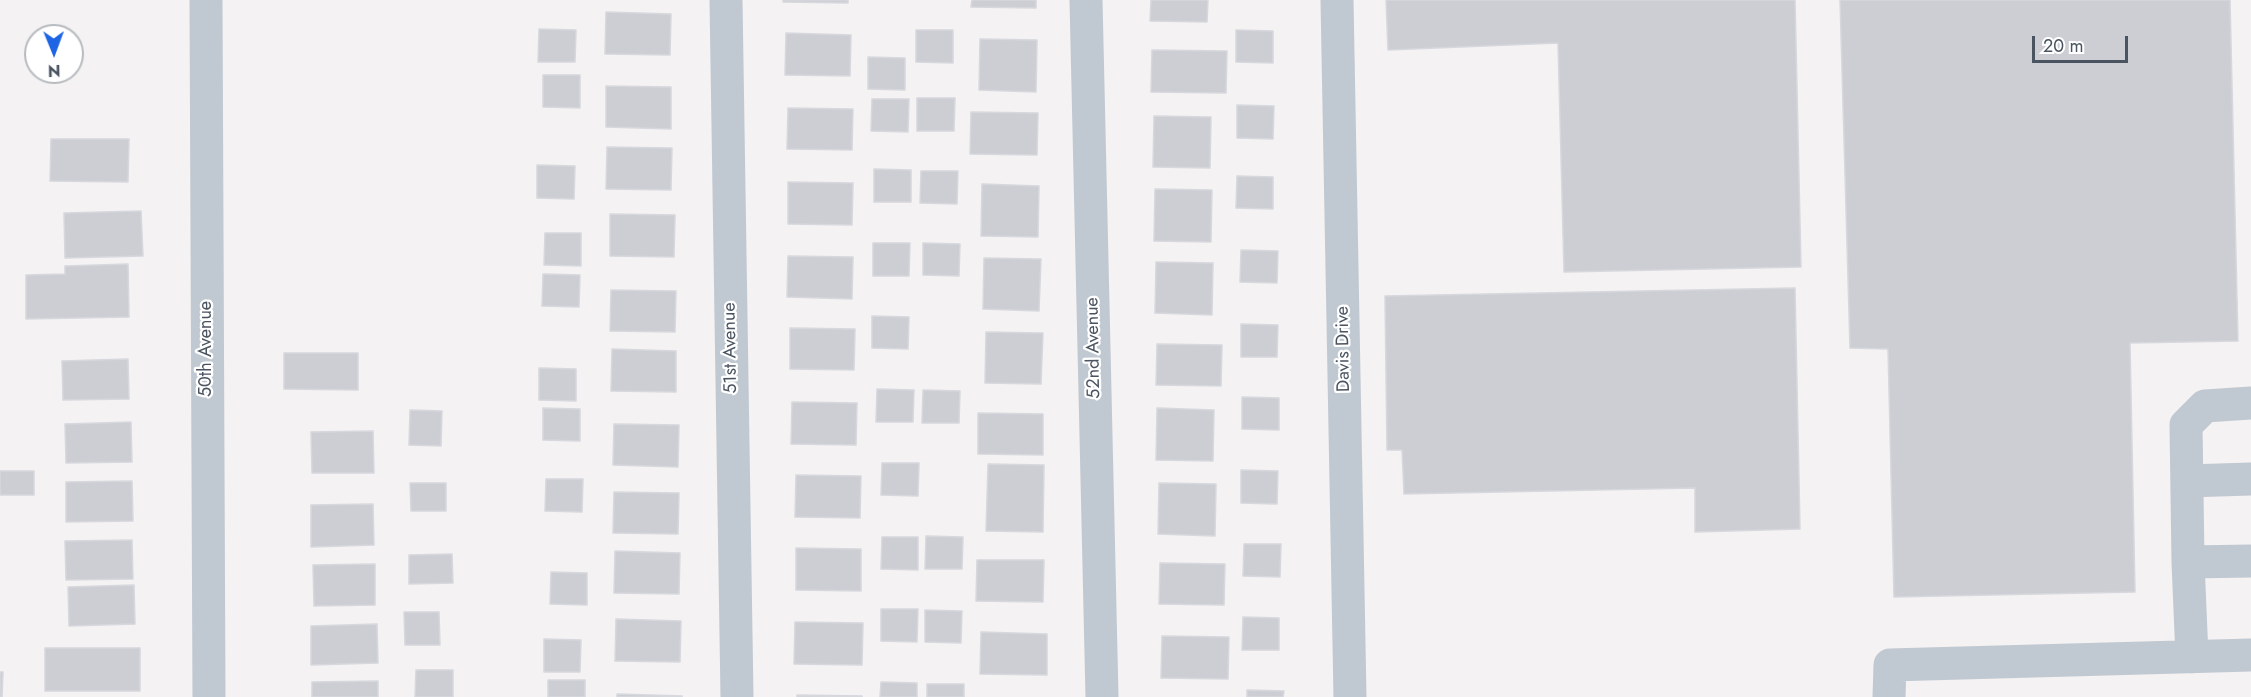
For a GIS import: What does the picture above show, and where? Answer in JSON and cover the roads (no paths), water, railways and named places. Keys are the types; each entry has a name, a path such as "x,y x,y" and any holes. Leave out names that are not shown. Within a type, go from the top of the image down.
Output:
{"street":[{"name":"50th Avenue","path":"206,0 209,697"},
{"name":"51st Avenue","path":"726,0 737,697"},
{"name":"52nd Avenue","path":"1086,0 1102,697"},
{"name":"Davis Drive","path":"1337,0 1350,697"},
{"path":"2192,657 2186,425 2205,406 2251,403"},
{"path":"2187,481 2251,479"},
{"path":"2188,562 2251,561"},
{"path":"1889,697 1890,665 2251,656"}]}
